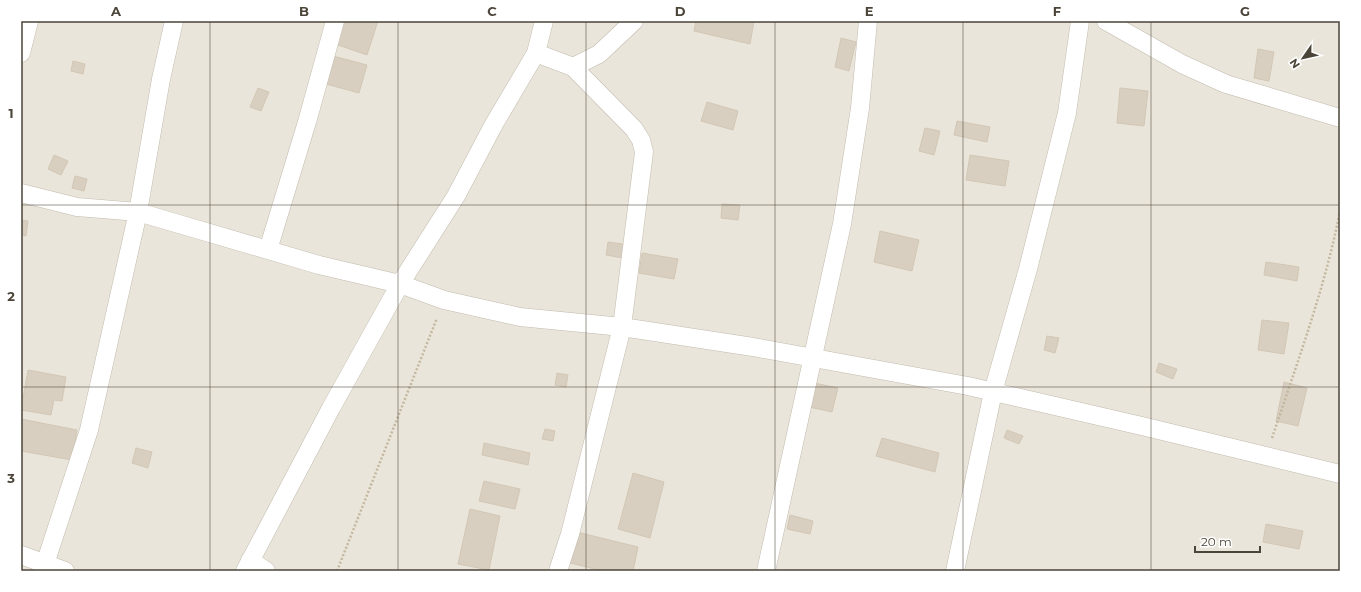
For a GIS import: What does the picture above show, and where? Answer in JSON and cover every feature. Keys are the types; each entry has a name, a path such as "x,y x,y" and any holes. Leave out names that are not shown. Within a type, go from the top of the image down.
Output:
{"street":[{"path":"21,53 29,21"},
{"path":"45,564 89,430 138,212 161,79 174,21"},
{"path":"268,250 308,122 335,21"},
{"path":"266,571 248,565 331,408 400,284 456,196 494,124 536,53 544,21"},
{"path":"573,67 599,54 634,21"},
{"path":"766,571 814,358 842,224 860,108 868,21"},
{"path":"955,571 993,392 1028,269 1067,113 1080,21"},
{"path":"1106,21 1182,64 1226,84 1340,118"},
{"path":"536,53 573,67 634,129 641,140 644,152 622,327 577,505 558,571"},
{"path":"21,193 77,207 138,212 319,265 400,284 444,300 520,317 622,327 814,358 993,392 1146,426 1266,457 1340,474"},
{"path":"21,555 65,571"}],"path":[{"path":"1266,457 1305,339 1335,238 1340,211"},
{"path":"337,571 444,300"}],"shaded area":[{"path":"21,21 1340,21 1340,571 21,571"}],"building":[{"path":"343,21 378,21 367,55 335,44"},
{"path":"696,21 754,21 750,44 694,31"},
{"path":"841,38 856,42 849,71 835,67"},
{"path":"1258,49 1274,52 1269,81 1254,78"},
{"path":"333,56 367,65 359,93 326,84"},
{"path":"73,61 85,64 83,74 71,71"},
{"path":"258,88 269,92 261,111 250,107"},
{"path":"1120,88 1148,91 1144,126 1117,123"},
{"path":"707,102 738,111 733,130 701,121"},
{"path":"957,121 990,127 987,142 954,135"},
{"path":"925,128 940,131 934,155 919,151"},
{"path":"54,155 68,161 61,175 48,169"},
{"path":"970,155 1009,161 1005,186 966,180"},
{"path":"75,176 87,179 84,191 72,188"},
{"path":"722,204 740,205 738,220 721,218"},
{"path":"21,220 28,221 26,236 21,235"},
{"path":"880,231 919,240 912,271 874,262"},
{"path":"608,242 630,245 628,259 606,255"},
{"path":"642,253 678,259 674,279 639,273"},
{"path":"1266,262 1299,267 1297,281 1264,275"},
{"path":"1262,320 1289,323 1284,354 1258,350"},
{"path":"1047,336 1059,338 1055,353 1044,350"},
{"path":"1159,363 1177,369 1173,379 1156,372"},
{"path":"28,370 66,377 62,401 54,400 51,415 21,410"},
{"path":"557,373 568,375 566,387 555,385"},
{"path":"805,381 838,388 832,412 800,405"},
{"path":"1284,382 1307,388 1298,426 1276,421"},
{"path":"21,419 77,430 72,460 21,451"},
{"path":"545,429 555,431 553,441 542,439"},
{"path":"1007,430 1023,436 1019,444 1004,438"},
{"path":"882,438 939,453 935,472 876,456"},
{"path":"484,443 530,453 528,465 482,455"},
{"path":"136,448 152,452 148,468 132,463"},
{"path":"633,473 664,482 650,538 618,529"},
{"path":"484,481 520,489 515,509 479,501"},
{"path":"470,509 500,516 489,570 458,564"},
{"path":"790,515 813,521 810,534 787,529"},
{"path":"1266,524 1303,531 1299,549 1263,542"},
{"path":"577,532 638,547 633,571 603,571 570,563"}]}
